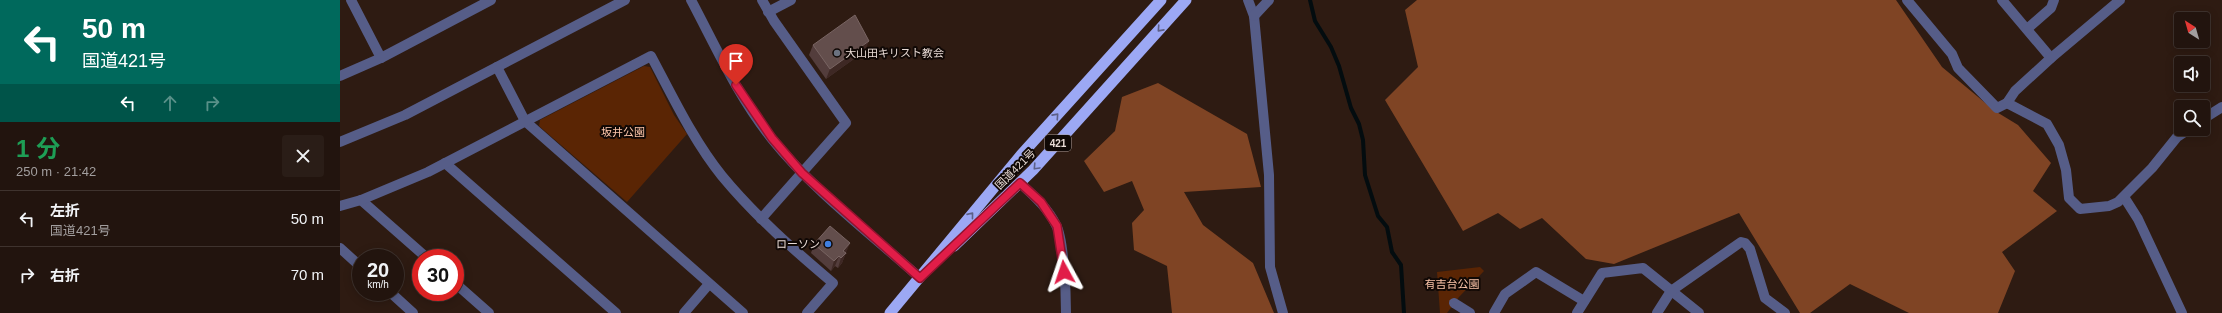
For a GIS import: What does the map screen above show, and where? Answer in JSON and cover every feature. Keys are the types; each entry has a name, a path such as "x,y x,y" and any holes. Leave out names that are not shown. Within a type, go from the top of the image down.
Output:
{"highway":[{"name":"国道421号","path":"890,313 1020,156 1160,0"},
{"name":"国道421号","path":"920,278 1020,183 1186,0"}],"street":[{"path":"351,0 381,58"},
{"path":"340,76 381,58 491,0"},
{"path":"340,142 405,115 625,0"},
{"path":"691,0 749,106 772,138 802,173 920,278"},
{"path":"761,218 846,123 768,12 762,0"},
{"path":"768,12 791,0"},
{"path":"1248,0 1254,16 1268,175 1270,267 1283,313"},
{"path":"1254,16 1269,0"},
{"path":"1907,0 1952,54 1958,68 1997,108 2006,103 2015,91 2051,58 2120,0"},
{"path":"2002,0 2051,58"},
{"path":"2027,29 2051,8 2054,0"},
{"path":"340,206 361,200 411,180 651,56 680,110 712,162 778,237 833,283 807,313"},
{"path":"497,67 525,121 743,313"},
{"path":"2006,103 2047,124 2059,145 2066,170 2069,198 2073,204 2080,209 2109,206 2124,197 2152,168 2178,136"},
{"path":"2210,115 2222,107"},
{"path":"445,163 616,313"},
{"path":"1020,183 1041,202 1057,226 1063,256 1066,313"},
{"path":"2124,197 2138,218 2182,313"},
{"path":"361,200 417,249"},
{"path":"1657,313 1671,291 1741,242 1745,243 1750,249 1765,298 1785,313"},
{"path":"340,248 352,259"},
{"path":"1577,313 1602,273 1643,268 1699,313"},
{"path":"1494,313 1505,294 1536,272 1584,301"},
{"path":"684,313 710,284"},
{"path":"464,291 489,313"},
{"path":"400,301 414,313"},
{"path":"1454,303 1470,313"}],"green space":[{"name":"坂井公園","path":"644,66 650,67 674,115 687,134 627,202 539,126 540,120"},
{"name":"有吉台公園","path":"1480,267 1484,271 1459,297 1447,313 1440,313 1437,272"}],"shaded area":[{"path":"1417,0 1896,0 1942,67 1995,111 2018,125 2051,163 2033,191 2057,211 2002,252 2015,271 1998,313 1909,313 1850,284 1810,313 1800,313 1739,213 1614,264 1586,259 1542,218 1520,229 1498,213 1463,231 1385,100 1418,67 1405,10"},
{"path":"1158,83 1247,134 1261,187 1184,192 1203,225 1253,263 1274,313 1172,313 1167,266 1134,250 1132,223 1144,210 1132,181 1104,192 1084,161 1115,131 1122,97"}],"building":[{"name":"大山田キリスト教会","path":"855,15 869,41 830,69 813,45"},
{"path":"830,226 850,243 843,251 846,253 841,258 839,256 834,261 814,244"}],"waterway":[{"path":"1310,0 1315,21 1331,47 1339,66 1351,108 1359,124 1363,140 1365,175 1378,216 1387,227 1392,252 1401,265 1404,313"}],"place":[{"name":"大山田キリスト教会","path":"837,53"},
{"name":"ローソン","path":"828,244"}],"route":[{"path":"736,85 772,138 802,173 920,278 1020,183 1041,202 1057,226 1063,256 1064,272"}]}
